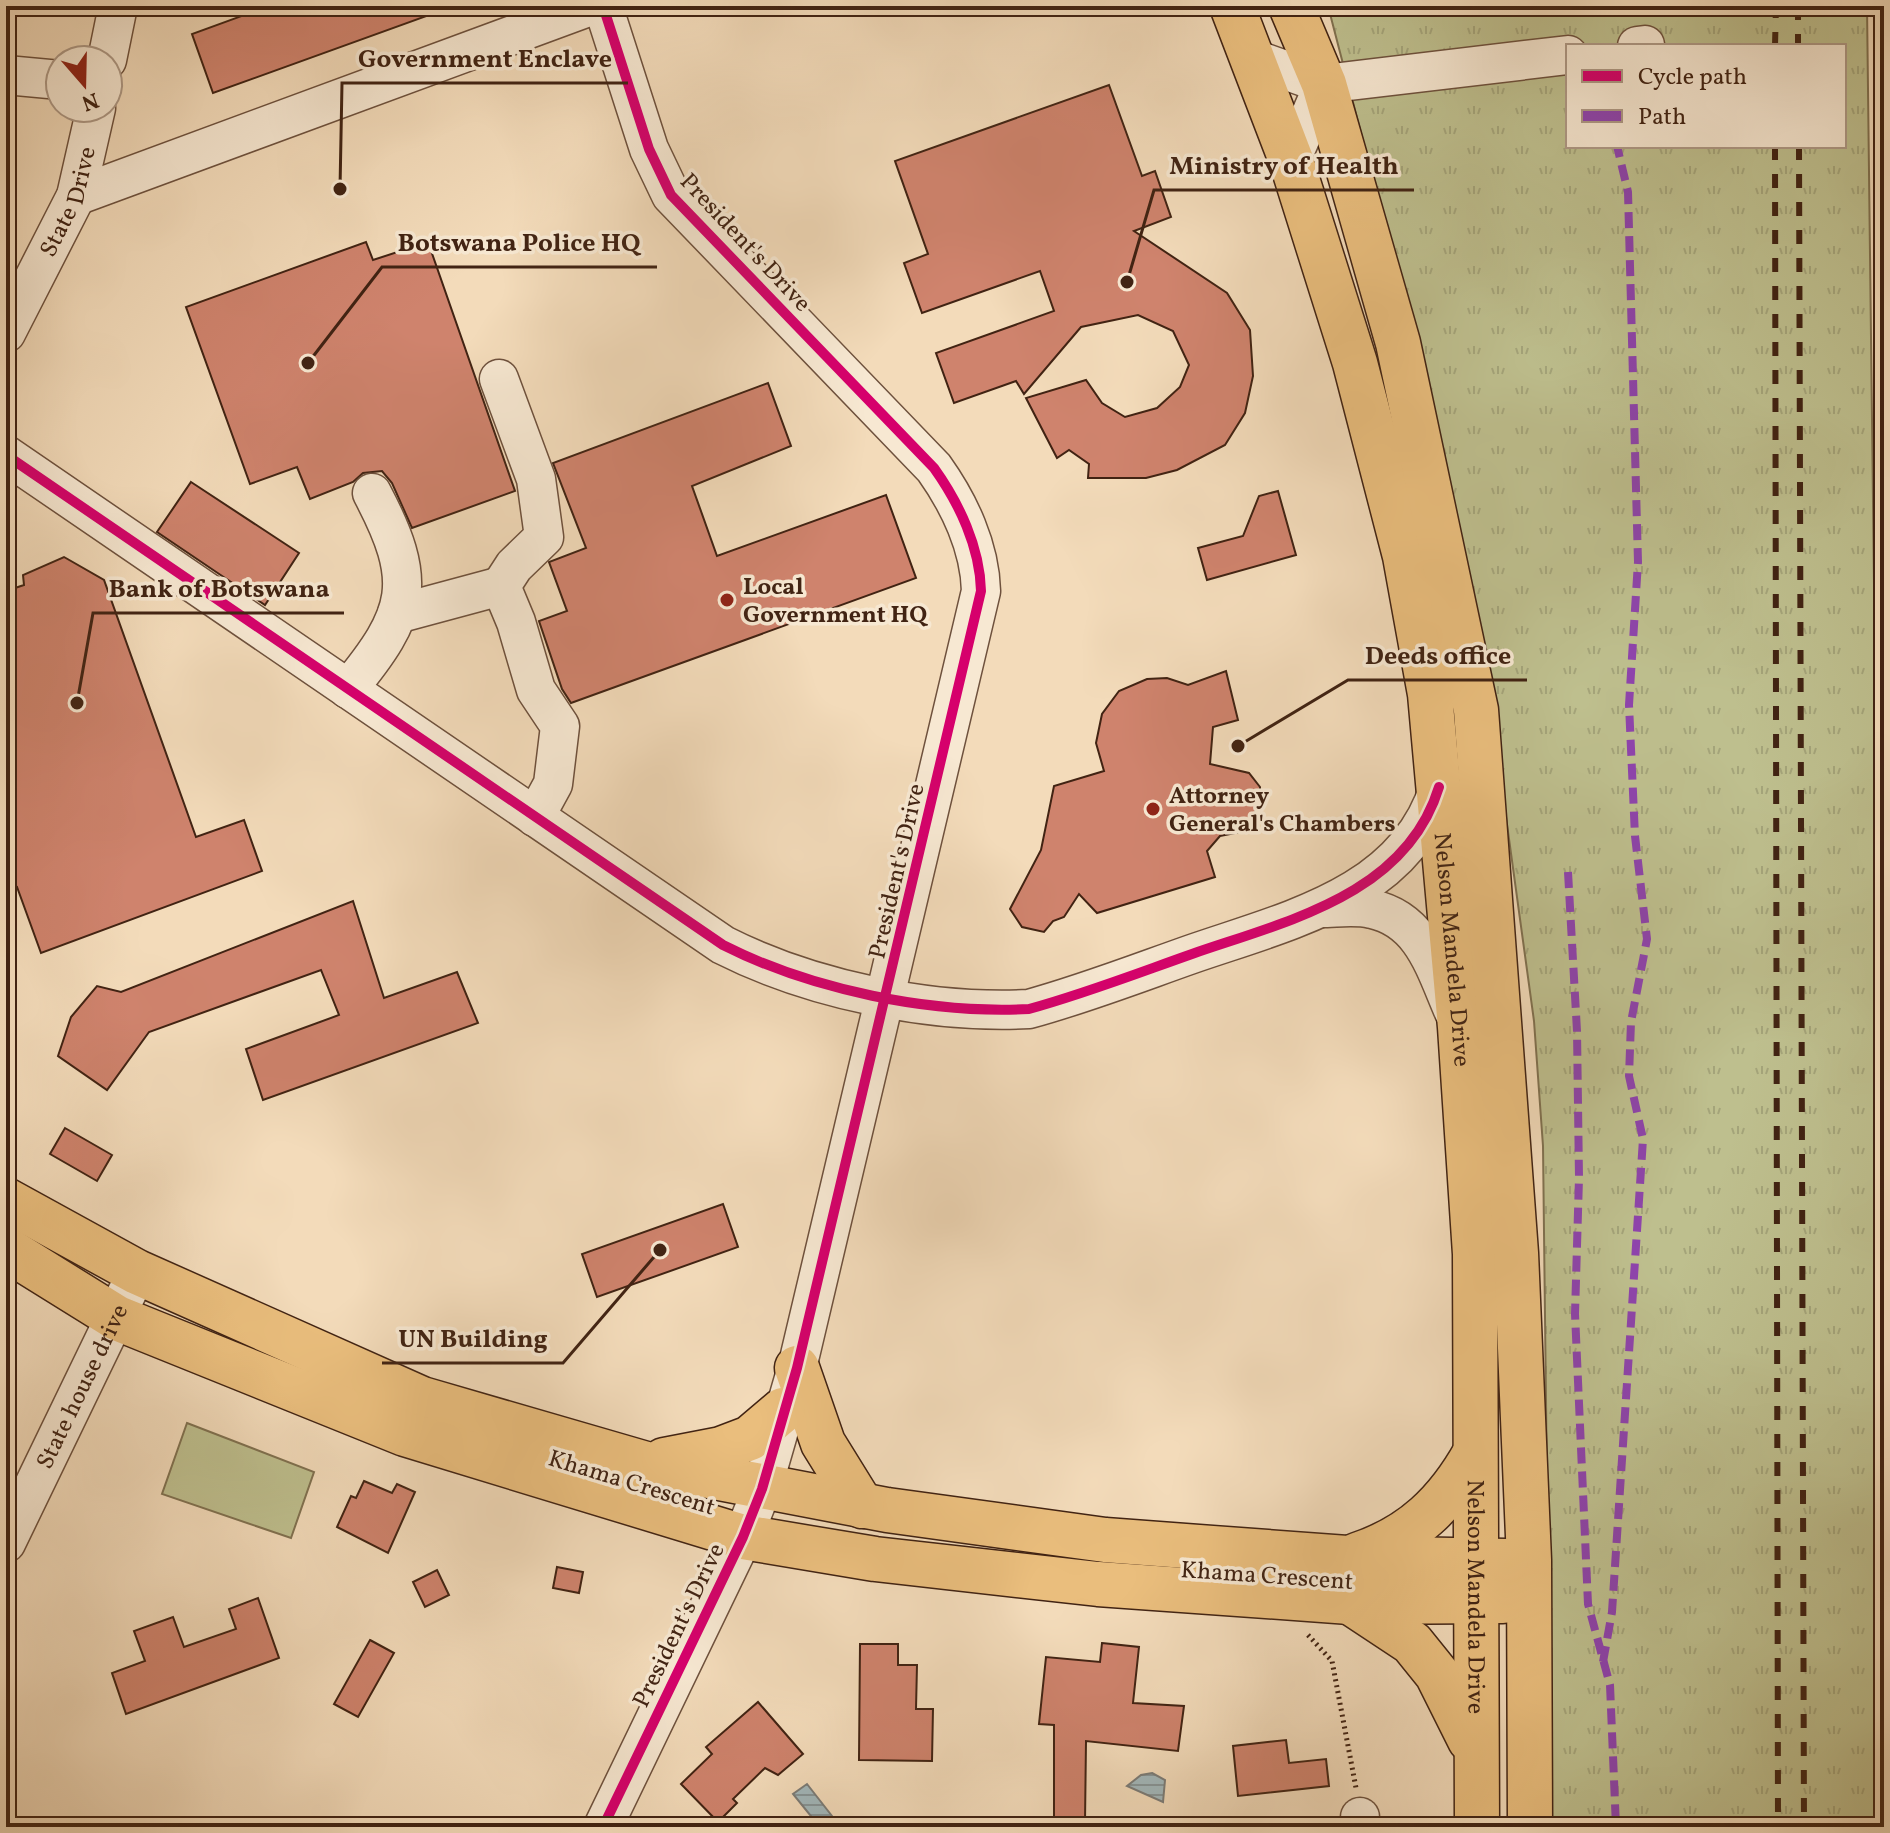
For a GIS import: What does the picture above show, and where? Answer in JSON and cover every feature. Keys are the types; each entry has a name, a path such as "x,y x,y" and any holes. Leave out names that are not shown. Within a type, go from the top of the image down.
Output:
{"main road":[{"name":"Nelson Mandela Drive","path":"1232,6 1291,160 1355,363 1405,556 1430,694 1460,1027 1475,1254 1477,1827"},
{"name":"Nelson Mandela Drive","path":"1291,6 1324,84 1398,343 1476,710 1515,1238 1529,1580 1530,1827"},
{"name":"Khama Crescent","path":"6,1200 137,1272 422,1399 646,1464 862,1506 1105,1540 1347,1558 1476,1582"},
{"name":"Khama Crescent","path":"6,1249 117,1318 405,1434 743,1537 875,1559 1098,1584 1350,1602 1476,1582 1529,1580"},
{"path":"797,1368 823,1443 862,1506"},
{"path":"646,1464 721,1449 750,1438 783,1410"},
{"path":"1347,1558 1381,1547 1428,1517 1475,1453"},
{"path":"1350,1602 1412,1643 1437,1674 1476,1753"}],"street":[{"name":"President's Drive","path":"603,6 649,149 671,195 934,468 954,495 980,567 978,613 797,1368 762,1489 743,1537 603,1827"},
{"path":"113,44 126,10"},
{"path":"76,196 566,10"},
{"path":"1254,59 1324,84 1566,55"},
{"path":"6,75 44,79"},
{"path":"1291,160 1324,84"},
{"name":"State Drive","path":"6,333 76,196 92,124"},
{"path":"397,614 501,586 514,566 544,537 536,479 499,379"},
{"path":"6,455 723,945 753,960 886,1000 998,1011 1029,1009 1321,908 1374,877 1400,855 1429,819 1439,787"},
{"path":"348,689 392,630 404,586 391,529 372,493"},
{"path":"501,586 516,622 536,690 560,726 553,784 535,817"},
{"path":"1321,908 1371,908 1402,920 1417,933 1460,1027"},
{"name":"State house drive","path":"6,1543 137,1272"}],"path":[{"path":"1294,1633 1309,1635 1332,1661 1346,1725 1360,1822"}],"green space":[{"path":"1328,6 1867,6 1879,998 1881,1827 1551,1827 1543,1146 1534,1021 1485,664 1444,453"},
{"path":"187,1423 314,1472 291,1538 162,1494"}],"water":[{"path":"1152,1773 1165,1780 1163,1802 1127,1786 1141,1775"},
{"path":"807,1784 832,1816 819,1826 793,1794"}],"building":[{"path":"269,6 445,6 446,9 213,93 192,34"},
{"path":"1109,85 1142,176 1155,171 1171,217 1134,231 1227,293 1250,330 1253,376 1245,413 1225,445 1177,470 1146,478 1088,478 1089,464 1069,450 1057,458 1026,398 1086,380 1102,403 1125,417 1157,408 1180,387 1189,365 1173,331 1138,315 1081,327 1024,394 1016,381 954,403 936,353 1054,311 1040,271 922,313 904,263 928,254 895,161"},
{"path":"366,242 373,260 428,242 515,491 412,528 392,483 382,471 363,473 353,482 310,499 297,467 250,484 186,307"},
{"path":"768,383 791,446 692,486 717,556 886,495 916,578 571,703 562,689 539,621 567,611 549,562 586,548 553,463"},
{"path":"191,482 299,553 265,605 157,532"},
{"path":"1278,491 1296,555 1207,580 1198,548 1243,536 1259,496"},
{"path":"64,557 104,580 196,837 244,820 262,871 41,953 17,887 6,891 6,591 24,585 23,575"},
{"name":"Attorney General's Chambers","path":"1226,671 1238,720 1213,727 1210,764 1249,773 1260,787 1260,799 1252,819 1240,832 1220,836 1207,851 1215,877 1097,913 1079,894 1064,917 1053,921 1044,932 1022,927 1010,909 1041,850 1054,786 1104,771 1096,743 1102,714 1119,691 1147,679 1167,678 1188,685"},
{"path":"353,901 384,998 457,972 478,1023 263,1100 246,1049 339,1015 321,970 149,1032 107,1090 58,1056 71,1017 97,986 121,992"},
{"path":"65,1128 112,1155 97,1181 50,1154"},
{"path":"723,1204 738,1247 597,1297 582,1254"},
{"path":"364,1481 392,1493 397,1484 415,1492 388,1553 337,1527 351,1496 356,1498"},
{"path":"557,1567 583,1572 579,1593 553,1588"},
{"path":"437,1570 449,1595 425,1607 413,1582"},
{"path":"258,1598 279,1658 126,1714 112,1673 145,1661 134,1631 173,1617 184,1647 236,1629 229,1609"},
{"path":"370,1640 394,1653 358,1717 334,1704"},
{"path":"1102,1643 1139,1647 1133,1703 1184,1706 1178,1751 1086,1741 1085,1822 1054,1822 1054,1725 1039,1724 1046,1657 1100,1662"},
{"path":"860,1644 898,1644 898,1665 917,1665 916,1709 933,1709 932,1761 859,1760"},
{"path":"758,1702 803,1754 778,1775 765,1768 733,1799 737,1803 718,1822 681,1784 712,1754 706,1747"},
{"path":"1286,1740 1289,1763 1326,1759 1329,1786 1238,1796 1233,1746"}],"railway":[{"path":"1775,44 1776,6"},
{"path":"1798,6 1798,44"},
{"path":"1775,148 1778,1827"},
{"path":"1799,148 1804,1827"}],"marked path":[{"path":"1603,1662 1612,1612 1643,1139 1629,1076 1631,1022 1647,939 1635,836 1629,705 1638,562 1628,192 1617,148"},
{"path":"1568,872 1577,1031 1579,1178 1575,1314 1588,1604 1610,1685 1616,1827"}],"cycle path":[{"path":"603,6 649,149 671,195 934,468 966,526 977,558 981,591 797,1368 762,1489 743,1537 603,1827"},
{"path":"6,455 723,945 794,975 872,996 952,1007 1029,1009 1266,929 1339,899 1371,879 1400,854 1423,824 1439,787"}],"place":[{"name":"Government Enclave","path":"340,189"},
{"name":"Ministry of Health","path":"1127,282"},
{"name":"Botswana Police HQ","path":"308,363"},
{"name":"Local Government HQ","path":"727,600"},
{"name":"Bank of Botswana","path":"77,703"},
{"name":"Deeds office","path":"1238,746"},
{"name":"Attorney General's Chambers","path":"1153,809"},
{"name":"UN Building","path":"660,1250"}]}
